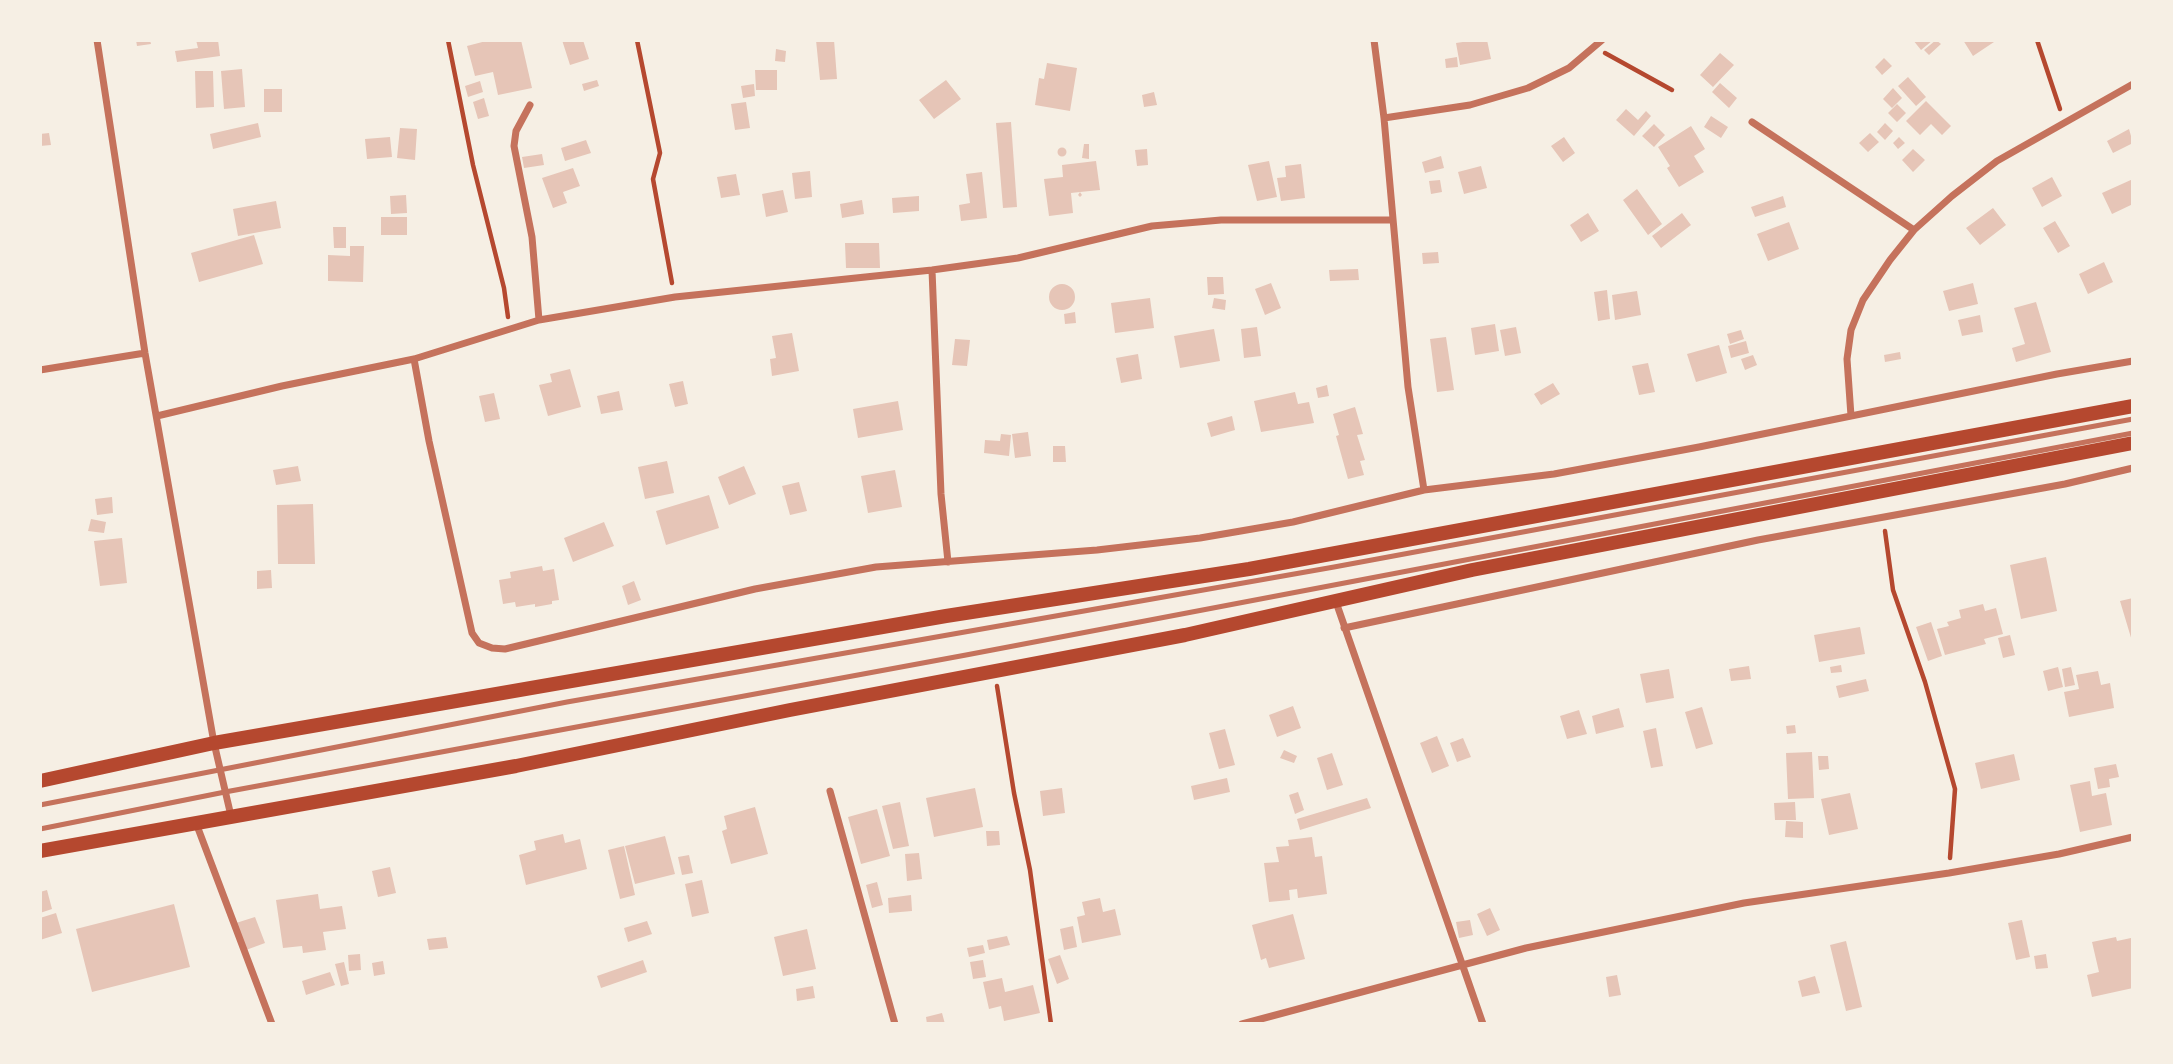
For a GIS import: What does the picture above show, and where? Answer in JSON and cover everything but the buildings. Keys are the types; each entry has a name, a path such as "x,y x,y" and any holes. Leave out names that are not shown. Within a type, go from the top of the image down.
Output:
{"main road":[{"path":"40,781 214,743 946,616 1249,569 2133,406"},
{"path":"40,851 516,766 790,710 1185,635 1472,570 2133,443"}],"street":[{"path":"97,40 145,353 214,743 231,816"},
{"path":"1374,40 1384,118 1408,387 1424,490"},
{"path":"1384,118 1470,105 1528,88 1569,68 1602,40"},
{"path":"1851,416 1847,359 1850,330 1863,300 1914,230 1997,160 2133,84"},
{"path":"530,105 516,131 514,146 531,237 539,320"},
{"path":"1752,122 1914,230"},
{"path":"157,416 282,386 414,359 539,320 675,297 932,270 1018,258 1152,226 1221,220 1391,220"},
{"path":"932,270 941,494 948,562"},
{"path":"40,370 145,353"},
{"path":"414,359 429,441 472,633 479,643 492,649 505,649 755,589 876,567 1160,544 1293,522 1424,490 1554,474 2133,361"},
{"path":"1344,628 1758,540 1884,519 2133,468"},
{"path":"1336,602 1483,1024"},
{"path":"830,791 895,1024"},
{"path":"196,823 272,1024"},
{"path":"1242,1024 1526,948 1744,903 1949,873 2059,854 2133,837"}],"lane":[{"path":"40,806 566,702 1334,567 2133,419"},
{"path":"40,829 2133,433"}],"path":[{"path":"448,40 473,165 505,288 509,328"},
{"path":"637,40 660,153 653,179 675,297"},
{"path":"2037,40 2064,121"},
{"path":"1596,47 1672,90"},
{"path":"1884,519 1894,590 1925,682 1955,789 1949,873"},
{"path":"995,672 1014,793 1030,870 1051,1024"}]}
